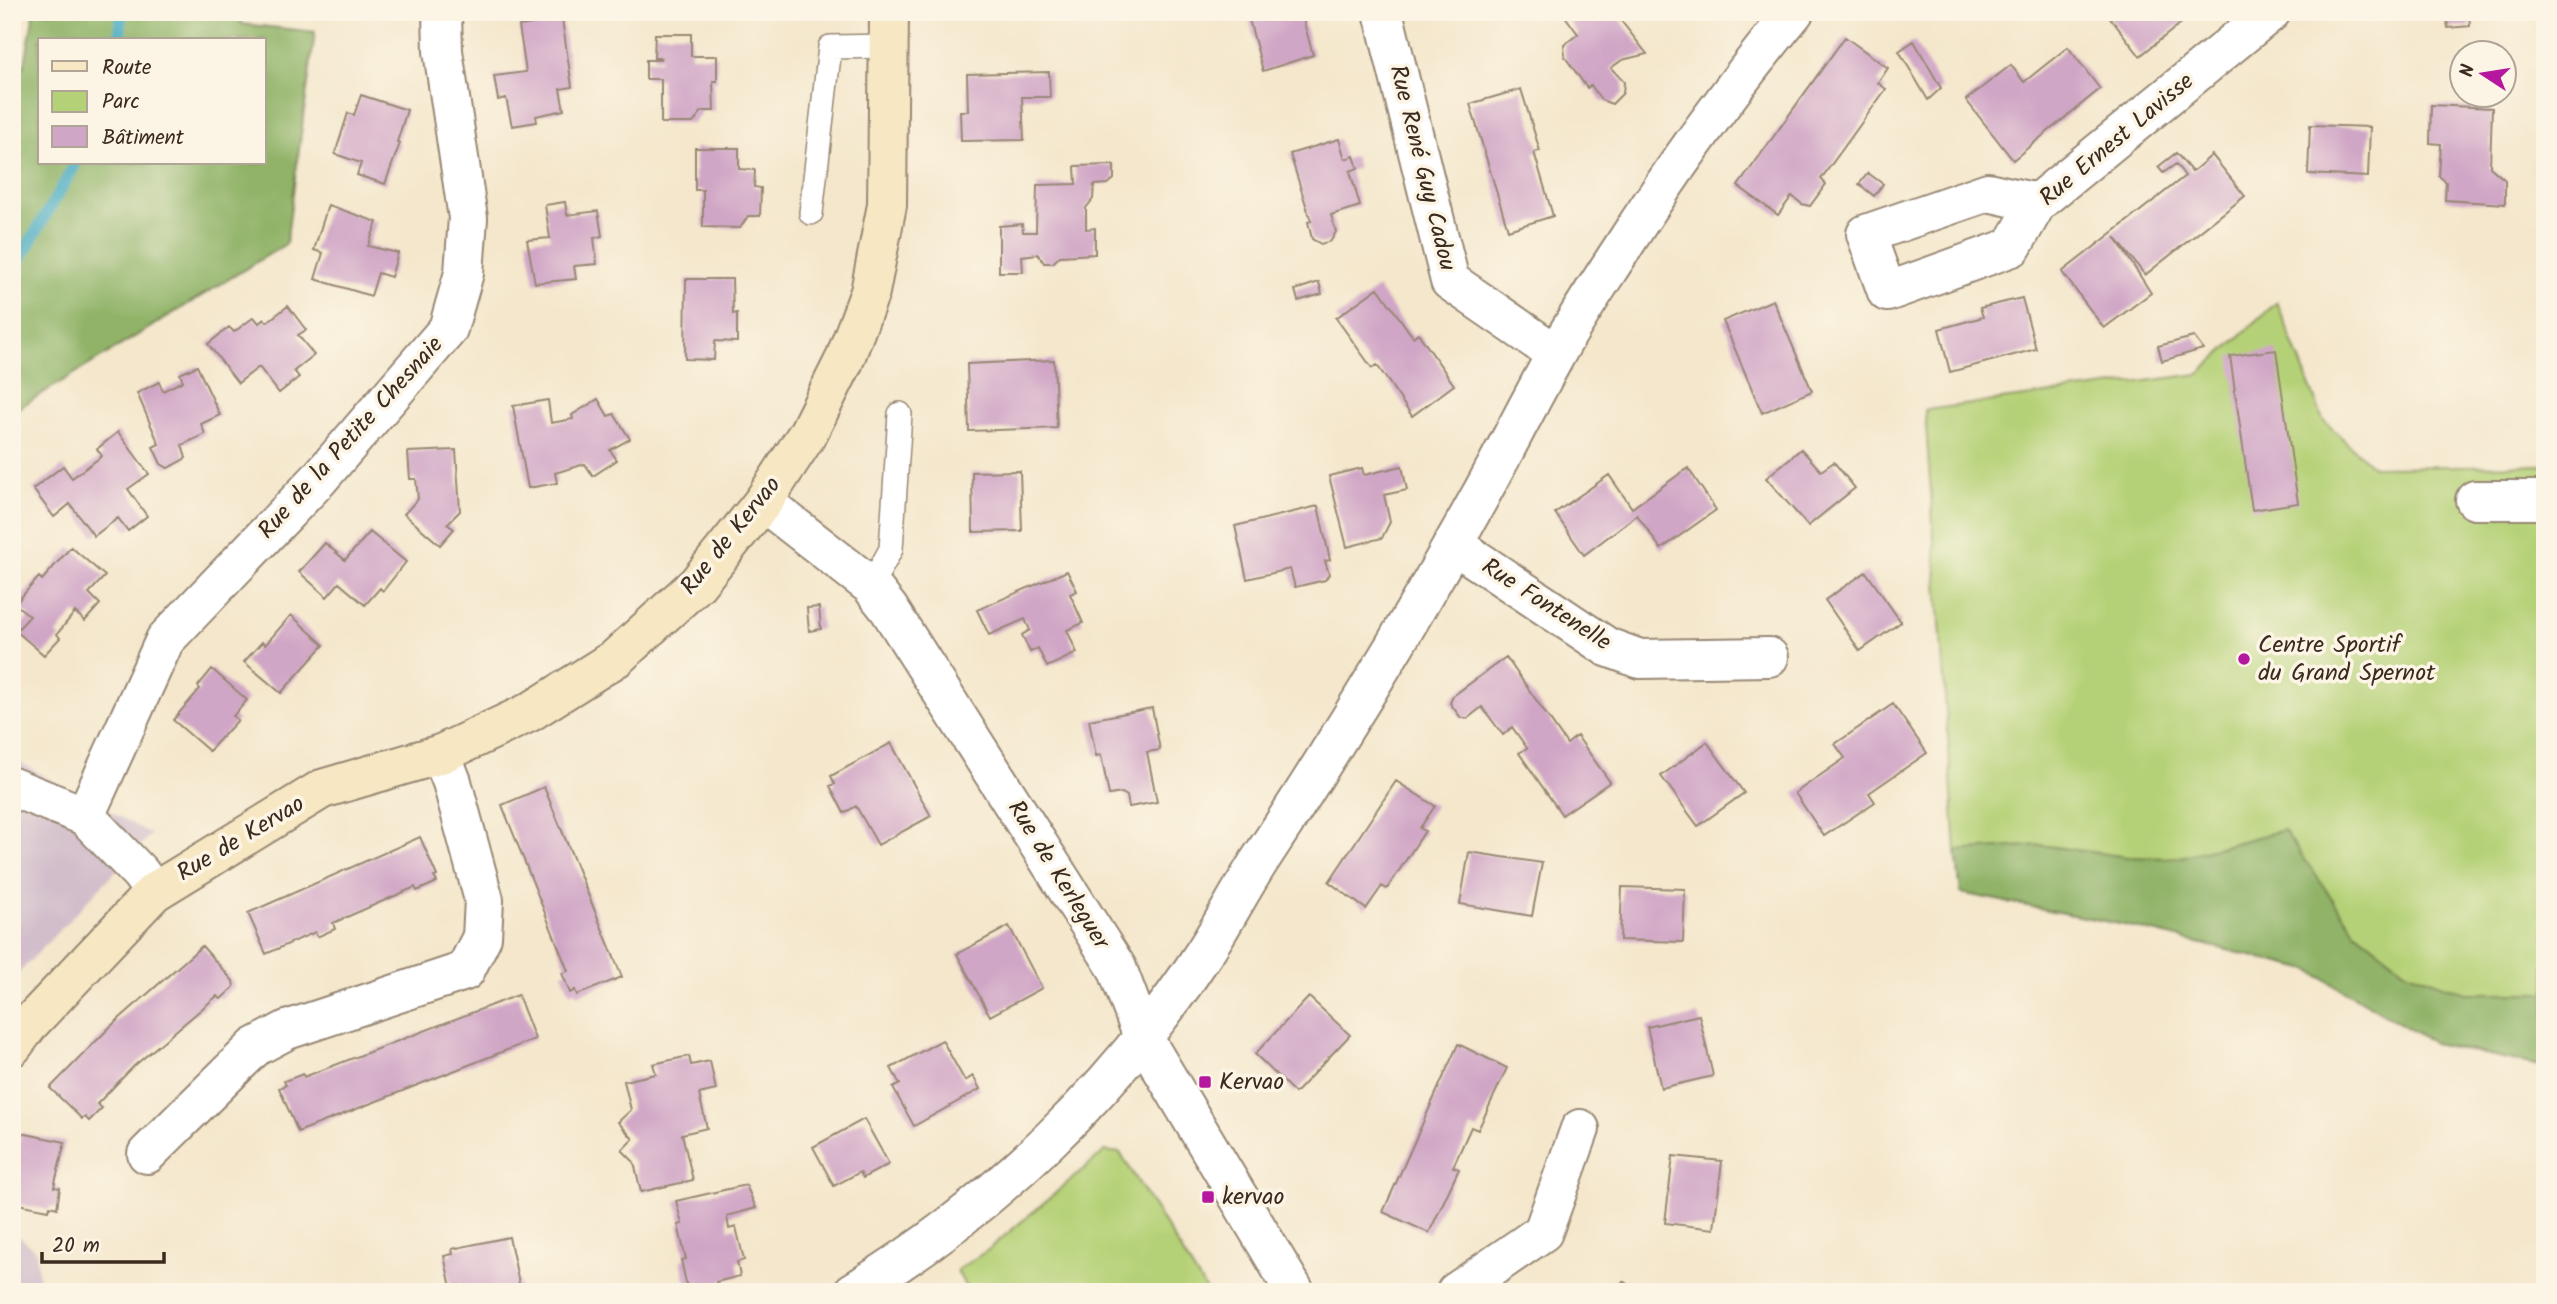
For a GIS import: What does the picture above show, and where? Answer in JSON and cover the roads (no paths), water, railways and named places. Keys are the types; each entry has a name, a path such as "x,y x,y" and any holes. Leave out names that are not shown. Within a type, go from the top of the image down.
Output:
{"main road":[{"name":"Rue de Kervao","path":"12,1047 30,1023 154,892 322,789 441,754 530,712 616,658 697,584 763,502 808,433 844,361 870,292 887,205 890,29"}],"street":[{"name":"Rue de la Petite Chesnaie","path":"85,816 165,639 318,480 448,329 464,273 468,219 443,51 442,12"},
{"name":"Rue René Guy Cadou","path":"1383,12 1450,281 1556,354"},
{"path":"853,1292 963,1216 1019,1168 1087,1103 1143,1037 1204,953 1236,897 1332,752 1453,544 1556,354 1663,185 1740,78 1794,12"},
{"name":"Rue Ernest Lavisse","path":"2037,203 1988,192 1866,234 1887,292 2012,247 2037,203 2271,12"},
{"path":"2475,500 2545,500"},
{"name":"Rue de Kerleguer","path":"763,502 871,586 889,609 1117,968 1143,1037 1295,1292"},
{"name":"Rue Fontenelle","path":"1453,544 1606,647 1640,659 1769,657"},
{"path":"147,1154 255,1047 287,1030 465,971 482,937 484,900 453,782 441,754"},
{"name":"Rue de Kervao","path":"12,787 85,816 140,873 154,892"},
{"path":"1456,1292 1543,1232 1580,1129"}],"lane":[{"path":"811,213 830,47 890,29"},
{"path":"871,586 891,549 901,414"}],"waterway":[{"path":"120,38 121,12"},
{"path":"12,273 75,164"}],"place":[{"name":"Centre Sportif du Grand Spernot","path":"2244,659"},
{"name":"Kervao","path":"1205,1082"},
{"name":"kervao","path":"1208,1197"}]}
